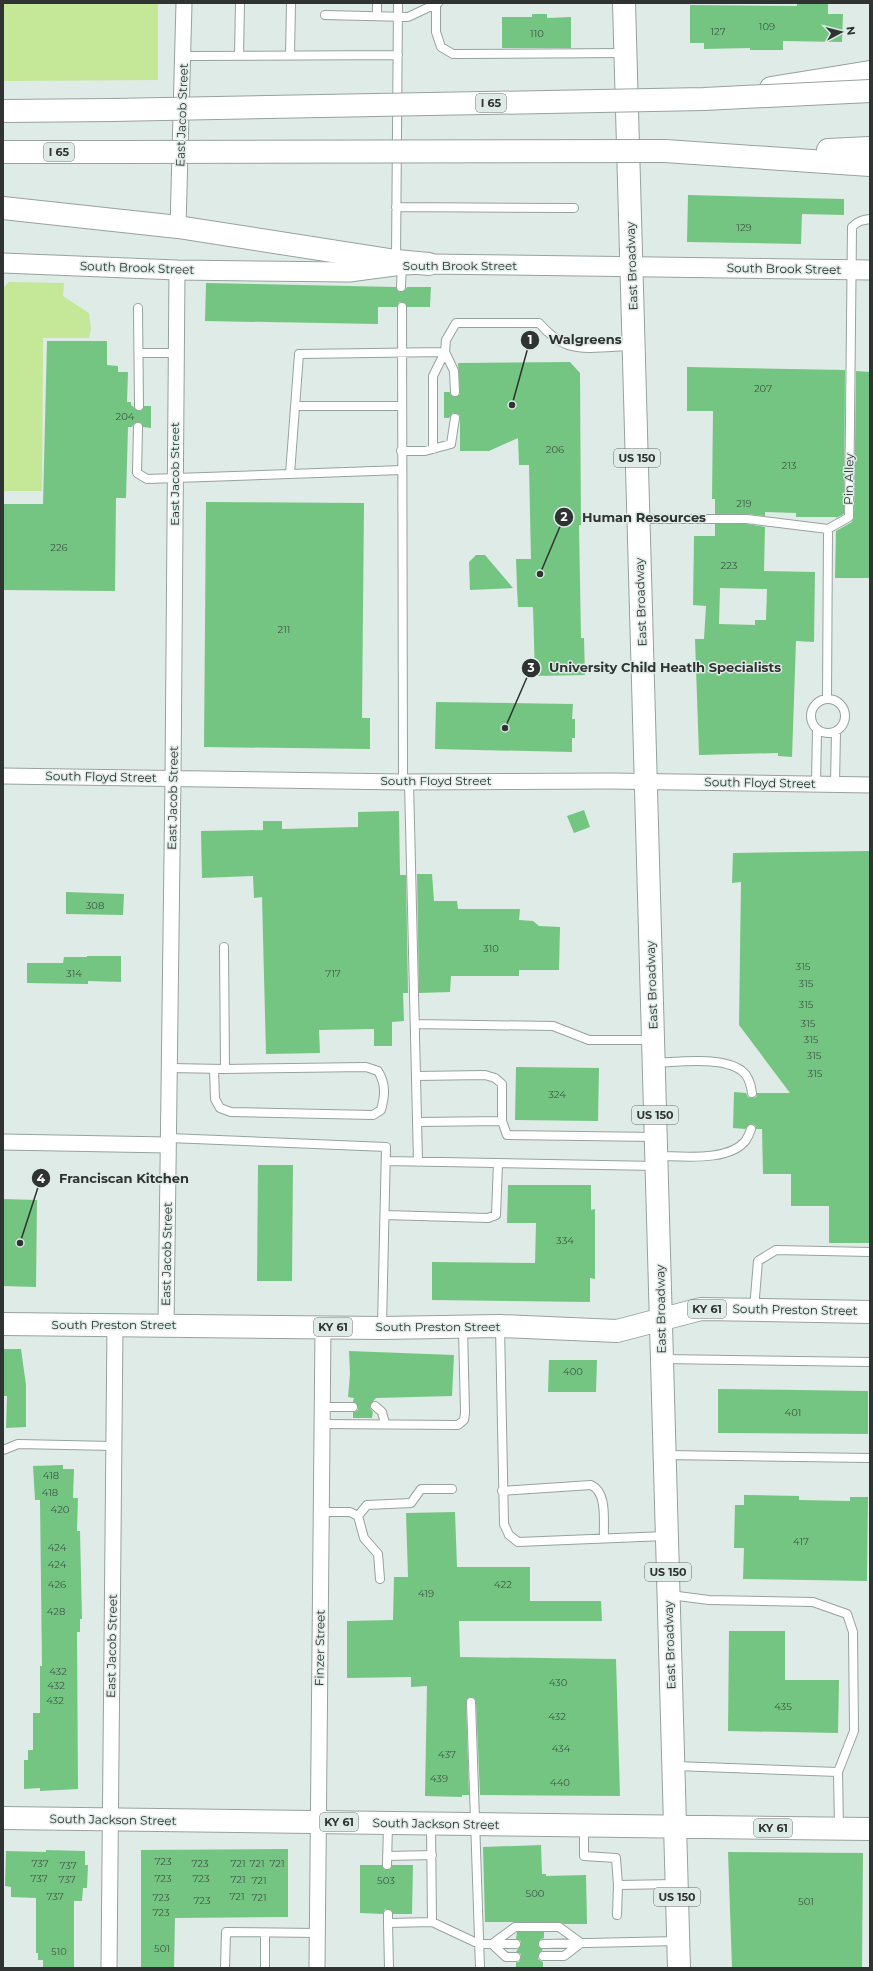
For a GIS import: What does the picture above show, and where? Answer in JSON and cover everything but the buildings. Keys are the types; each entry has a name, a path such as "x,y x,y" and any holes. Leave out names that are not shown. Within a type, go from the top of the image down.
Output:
{"main road":[{"name":"East Broadway","path":"624,3 679,1968"},
{"path":"704,99 870,72"},
{"name":"I 65","path":"3,111 704,99 870,91"},
{"name":"I 65","path":"3,152 665,151 838,150 870,148"},
{"path":"665,151 870,165"},
{"path":"3,208 178,226 399,263 429,264"},
{"name":"South Preston Street","path":"3,1324 382,1328 500,1326 617,1331 701,1309 870,1312"},
{"name":"South Jackson Street","path":"3,1818 870,1829"}],"street":[{"name":"East Jacob Street","path":"178,226 184,56 184,3"},
{"name":"South Brook Street","path":"3,263 177,270 349,272 399,263"},
{"name":"South Brook Street","path":"429,264 870,270"},
{"name":"East Jacob Street","path":"166,1325 170,1068 177,270"},
{"name":"South Floyd Street","path":"3,776 406,782 646,781 870,785"},
{"path":"3,1142 168,1142"},
{"name":"East Jacob Street","path":"109,1968 114,1325"},
{"name":"Finzer Street","path":"317,1968 323,1327"}],"lane":[{"path":"239,56 240,3"},
{"path":"290,55 291,3"},
{"path":"377,3 377,16"},
{"path":"398,3 396,207 401,287"},
{"path":"324,15 408,17 437,3 436,32 441,47 453,54 626,53"},
{"path":"184,56 398,55"},
{"path":"396,207 574,208"},
{"path":"851,270 852,227 855,223 870,219"},
{"name":"Pin Alley","path":"828,529 849,517 851,270"},
{"path":"402,307 401,451 406,782 415,1024 418,1162"},
{"path":"138,308 139,406"},
{"path":"433,449 433,376 445,352 446,340 456,323 538,323 549,334 568,345 589,347 634,346"},
{"path":"290,474 299,354 445,352"},
{"path":"445,352 454,370 455,392"},
{"path":"139,353 176,353"},
{"path":"295,406 401,406"},
{"path":"401,451 425,451 450,444 456,418"},
{"path":"138,427 137,473 147,479 402,470"},
{"path":"638,519 748,519 828,529 827,699"},
{"path":"827,699 840,703 846,715 845,722 836,732 829,734 817,729 813,724 812,710 821,700 827,699"},
{"path":"816,784 817,729"},
{"path":"835,784 836,732"},
{"path":"224,947 224,1068"},
{"path":"415,1024 553,1026 589,1040 654,1040"},
{"path":"654,1063 713,1062 730,1064 743,1071 750,1082 752,1093"},
{"path":"170,1068 214,1069 366,1067 378,1071 384,1080 382,1110 373,1115 232,1112 220,1108 215,1099 214,1069"},
{"path":"416,1076 485,1075 495,1078 502,1084 502,1121 507,1135 657,1153 713,1155 727,1153 737,1148 746,1140 751,1129"},
{"path":"417,1122 502,1121"},
{"path":"168,1142 386,1147 387,1161 382,1328"},
{"path":"387,1161 498,1163 657,1153"},
{"path":"385,1215 488,1218 496,1215 498,1163"},
{"path":"754,1310 758,1261 776,1250 870,1252"},
{"path":"500,1326 502,1491 504,1524 509,1535 518,1542 666,1536"},
{"path":"322,1424 458,1425 464,1420 463,1327"},
{"path":"662,1359 870,1362"},
{"path":"375,1406 382,1412 385,1424"},
{"path":"323,1407 353,1407"},
{"path":"3,1450 18,1444 114,1446"},
{"path":"665,1454 870,1458"},
{"path":"502,1491 591,1485 598,1488 602,1495 604,1538"},
{"path":"358,1516 367,1505 410,1503 421,1489 452,1489"},
{"path":"322,1512 350,1512 358,1516 364,1538 378,1554 380,1579"},
{"path":"669,1595 709,1600 813,1602 847,1614 853,1632 854,1731 838,1772 839,1829"},
{"path":"471,1702 480,1968"},
{"path":"674,1766 838,1772"},
{"path":"387,1865 388,1823"},
{"path":"431,1824 432,1922"},
{"path":"584,1826 584,1856 616,1858 618,1915"},
{"path":"387,1856 432,1855"},
{"path":"618,1885 677,1884"},
{"path":"388,1914 389,1968"},
{"path":"388,1923 432,1922 479,1944 516,1944"},
{"path":"492,1944 515,1927 559,1927 581,1943"},
{"path":"226,1968 226,1932 318,1933"},
{"path":"265,1933 265,1968"},
{"path":"544,1944 678,1941"},
{"path":"543,1956 564,1956 581,1943"},
{"path":"492,1944 506,1957 516,1957"}],"green space":[{"path":"3,3 158,3 158,80 3,81"},
{"path":"9,282 64,283 63,296 89,313 91,329 89,338 43,338 42,491 3,491 3,288"}],"place":[{"name":"Walgreens","path":"512,405"},
{"name":"Human Resources","path":"540,574"},
{"name":"University Child Heatlh Specialists","path":"505,728"},
{"name":"Franciscan Kitchen","path":"20,1243"}]}
